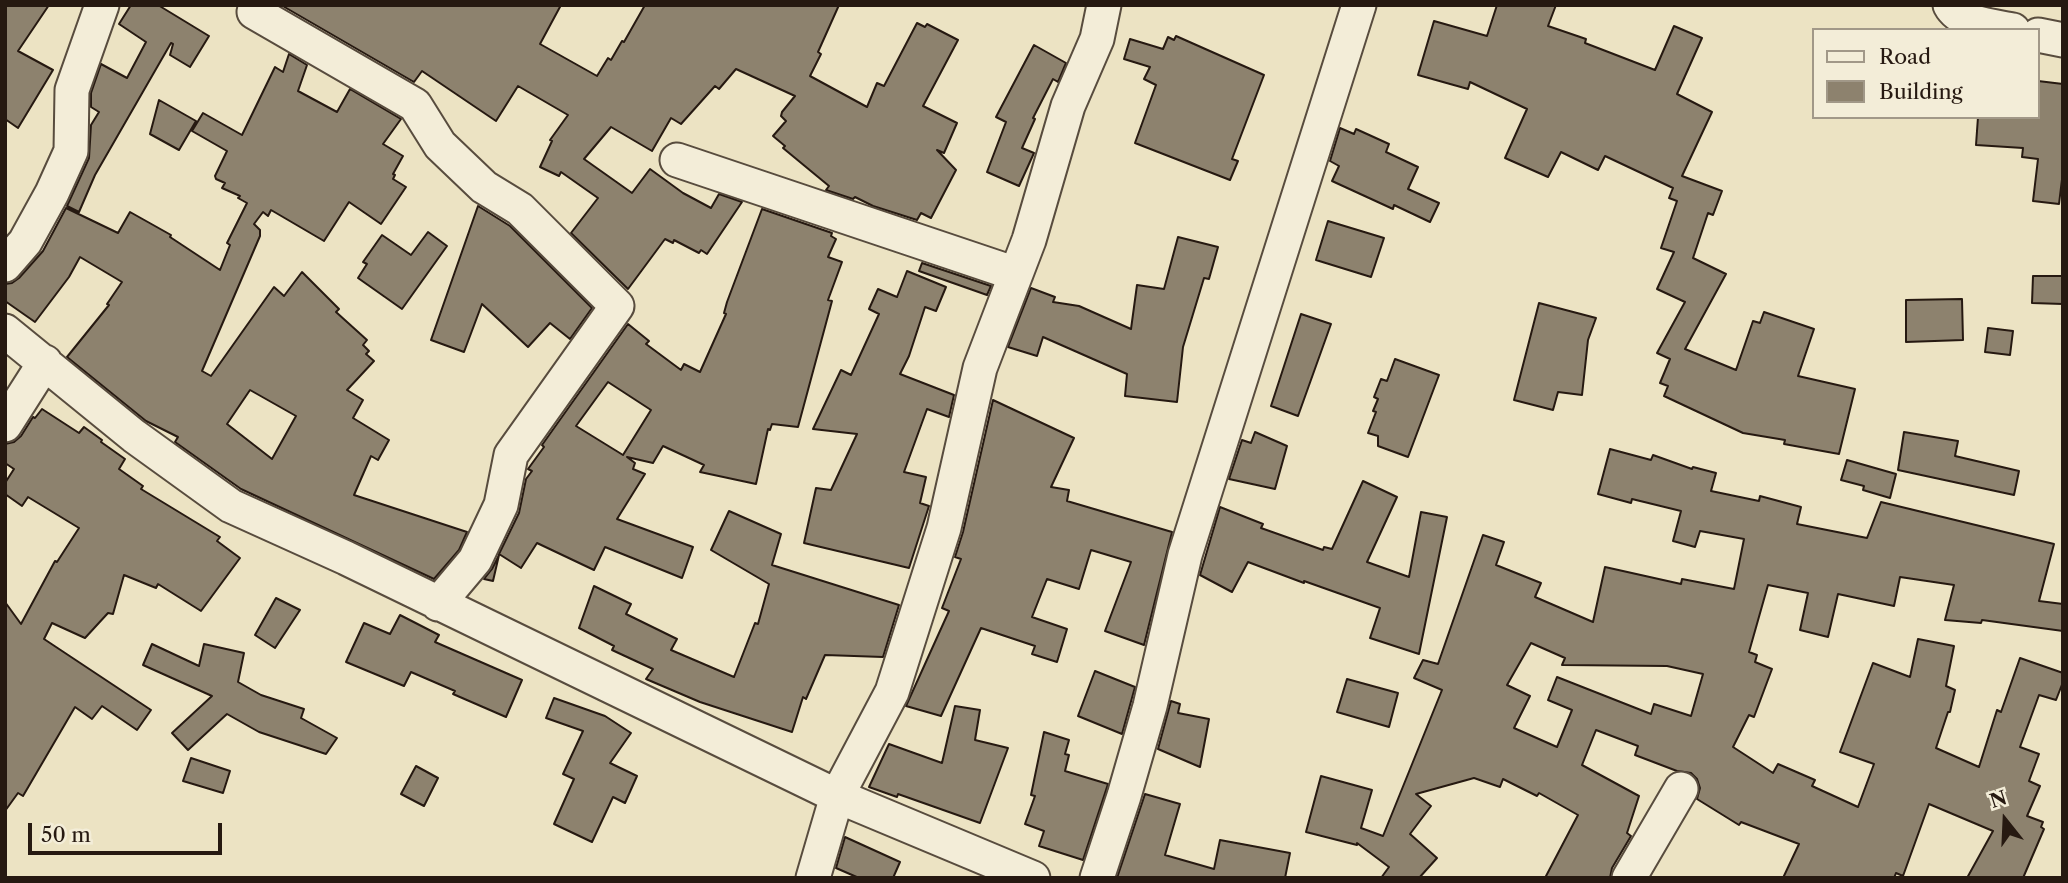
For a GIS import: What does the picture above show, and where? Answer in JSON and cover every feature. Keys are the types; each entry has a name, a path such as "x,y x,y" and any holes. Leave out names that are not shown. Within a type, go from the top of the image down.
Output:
{"street":[{"path":"5,265 25,242 71,151 72,90 102,5"},
{"path":"813,878 837,796 892,692 944,528 980,368 1029,240 1068,106 1097,39 1104,5"},
{"path":"1097,878 1150,706 1185,555 1359,5"},
{"path":"1950,5 1956,13 1975,22 2004,28"},
{"path":"254,12 415,105 440,145 484,187 520,209 617,306 511,456 501,505 475,560 438,604"},
{"path":"2040,35 2063,40"},
{"path":"677,160 1016,274"},
{"path":"5,331 134,436 231,506 837,796 1033,878"},
{"path":"5,425 45,362"},
{"path":"1629,878 1681,789"}],"building":[{"path":"5,5 49,5 18,51 53,70 18,128 5,119"},
{"path":"131,5 158,5 209,36 190,67 170,55 171,43 95,175 79,212 67,206 89,158 91,125 99,112 91,107 91,93 101,64 127,78 146,42 119,24"},
{"path":"281,5 561,5 540,44 597,76 608,58 611,60 622,41 624,42 645,5 839,5 810,76 867,107 877,83 884,86 917,23 925,27 927,24 958,40 923,106 957,123 944,153 937,150 956,170 931,218 921,213 917,220 873,206 855,197 853,199 826,190 829,186 783,148 785,146 773,136 786,121 781,116 782,112 795,96 736,69 719,89 715,86 681,124 671,118 652,151 611,127 584,159 632,193 650,169 683,193 711,208 719,194 742,202 707,254 665,239 628,289 571,233 598,198 561,172 559,176 540,167 552,141 550,140 568,115 518,86 496,121 422,71 414,82"},
{"path":"1497,5 1556,5 1548,26 1586,39 1585,43 1655,70 1674,26 1702,38 1677,94 1712,112 1682,176 1722,191 1713,215 1708,213 1693,258 1726,274 1685,349 1736,370 1753,321 1760,323 1764,312 1814,329 1798,376 1855,389 1839,454 1784,444 1785,440 1743,433 1664,396 1668,386 1660,383 1670,359 1657,353 1685,302 1657,289 1674,252 1661,248 1677,201 1669,198 1673,188 1605,156 1598,170 1561,152 1548,177 1505,158 1527,109 1470,82 1468,89 1418,75 1434,21 1487,36"},
{"path":"1176,36 1264,75 1232,159 1238,161 1230,180 1135,143 1156,85 1144,79 1150,67 1124,59 1130,39 1163,49 1168,37 1174,40"},
{"path":"1034,45 1066,63 1058,82 1053,79 1033,118 1035,119 1022,148 1034,153 1019,186 987,172 1006,122 996,117"},
{"path":"289,54 307,65 298,91 337,112 350,89 401,119 383,144 403,156 393,179 406,187 381,224 349,202 324,241 271,210 268,216 263,212 254,224 260,230 260,236 202,371 211,376 274,287 284,296 302,272 339,309 336,312 367,340 363,345 369,351 366,354 374,361 347,390 363,400 353,418 389,440 378,460 371,456 354,495 467,532 459,550 434,579 241,489 175,442 178,437 146,421 67,357 109,305 107,304 122,282 80,257 69,277 35,322 5,301 5,284 19,278 43,251 66,208 118,233 130,212 171,235 170,237 220,270 230,245 227,243 247,203 238,198 240,196 222,188 225,183 216,179 227,151 192,131 203,113 242,135 275,67 283,72","holes":["250,390 296,416 272,459 227,424"]},
{"path":"2040,81 2063,84 2063,171 2059,204 2033,201 2038,159 2022,157 2023,148 1976,145 1978,119 2040,119"},
{"path":"159,100 196,121 179,150 150,134"},
{"path":"1340,128 1354,134 1356,129 1389,144 1386,152 1418,167 1408,189 1439,203 1430,222 1394,205 1393,209 1332,181 1339,166 1330,161"},
{"path":"478,206 510,226 592,308 570,339 550,323 528,347 482,304 464,352 431,340"},
{"path":"762,209 832,233 831,236 836,239 828,257 842,262 828,300 832,301 798,427 772,424 770,430 768,429 756,484 700,472 704,465 663,446 653,463 627,457 635,463 633,469 645,474 617,519 693,547 682,578 605,547 594,570 537,543 521,568 499,554 519,513 526,479 532,471 528,469 544,447 542,445 628,324 649,341 646,344 681,370 684,364 700,372 726,314 727,302","holes":["608,382 651,410 623,455 576,426"]},
{"path":"1328,221 1384,238 1371,277 1316,260"},
{"path":"428,232 447,246 402,309 358,278 367,264 363,262 382,235 411,255"},
{"path":"1178,237 1218,247 1209,279 1204,278 1183,347 1177,402 1125,396 1127,374 1043,337 1037,356 1008,347 1031,288 1055,297 1053,302 1079,306 1131,329 1137,285 1164,289"},
{"path":"922,263 991,286 987,295 919,271"},
{"path":"907,271 946,287 936,311 925,307 909,356 900,374 954,395 949,417 927,409 904,472 926,477 920,503 929,506 909,568 804,543 816,488 831,490 857,434 813,429 841,370 851,375 879,314 869,309 878,289 897,297"},
{"path":"2033,276 2063,276 2063,304 2032,303"},
{"path":"1962,299 1963,340 1906,342 1906,300"},
{"path":"1539,303 1596,318 1588,340 1582,395 1558,392 1553,410 1514,400"},
{"path":"1301,314 1331,324 1298,416 1271,406"},
{"path":"1988,328 2013,331 2010,355 1985,352"},
{"path":"1395,359 1439,375 1408,457 1378,446 1378,436 1368,433 1376,412 1373,411 1378,399 1374,397 1381,379 1387,381"},
{"path":"993,400 1074,438 1051,487 1069,490 1067,501 1172,532 1144,645 1105,631 1131,562 1091,550 1079,589 1047,579 1032,617 1067,629 1057,662 1032,654 1035,646 981,628 941,716 906,706 949,611 942,608 961,559 955,557"},
{"path":"42,409 79,433 84,427 102,440 101,442 125,459 119,469 143,486 141,489 220,537 217,541 240,558 201,611 158,584 156,588 124,575 113,614 108,613 85,638 52,623 44,639 151,710 137,730 102,706 92,719 75,707 23,796 18,793 5,811 5,602 21,624 55,561 57,562 79,528 28,497 22,506 5,494 5,483 14,469 5,463 5,444 14,442 21,436 33,417"},
{"path":"1255,432 1287,446 1275,489 1229,479 1242,440 1251,443"},
{"path":"1904,432 1958,441 1955,456 2019,471 2014,495 1898,470"},
{"path":"1610,449 1651,460 1653,455 1692,469 1693,467 1716,473 1711,491 1759,501 1760,496 1801,507 1797,524 1867,538 1881,502 2054,544 2039,601 2063,604 2063,631 1982,620 1981,623 1945,620 1954,585 1900,577 1894,606 1838,594 1828,637 1800,630 1808,593 1768,585 1749,652 1757,655 1755,662 1772,669 1754,717 1749,715 1733,747 1773,773 1778,764 1815,780 1812,786 1858,807 1874,764 1840,752 1873,663 1910,677 1918,639 1954,646 1946,686 1955,690 1936,748 1979,767 1997,710 2001,712 2020,658 2063,673 2063,682 2056,700 2039,695 2020,747 2039,754 2029,781 2040,786 2027,816 2043,822 2041,827 2044,829 2023,878 1967,878 1993,831 1929,804 1903,876 1896,873 1894,878 1783,878 1799,844 1741,822 1739,825 1697,799 1700,788 1691,773 1677,771 1635,755 1638,746 1596,730 1582,765 1639,796 1627,833 1631,836 1612,868 1610,878 1545,878 1578,815 1539,793 1537,796 1503,779 1500,787 1474,778 1416,794 1431,806 1410,834 1437,858 1419,878 1381,878 1389,867 1357,843 1306,832 1321,776 1372,790 1361,828 1383,836 1442,690 1414,678 1423,660 1438,664 1483,535 1504,542 1496,565 1541,583 1535,597 1593,622 1605,567 1681,584 1682,579 1734,589 1744,539 1700,531 1695,547 1673,541 1681,511 1632,499 1631,503 1598,494","holes":["1531,643 1565,658 1562,665 1667,666 1703,674 1691,716 1654,704 1651,714 1557,677 1548,700 1572,710 1557,747 1514,728 1530,696 1507,685"]},
{"path":"1847,460 1896,474 1890,498 1863,490 1864,486 1841,480"},
{"path":"1363,481 1397,497 1367,562 1409,577 1421,512 1447,517 1419,654 1370,638 1380,608 1248,562 1232,592 1200,575 1220,507 1263,524 1261,528 1323,550 1324,547 1332,549"},
{"path":"729,511 781,534 772,565 899,605 883,657 825,655 806,699 803,697 792,732 700,702 646,679 653,669 612,650 614,646 579,628 594,586 631,604 626,614 677,639 671,650 734,677 755,623 758,624 769,584 711,550"},
{"path":"499,555 493,581 484,579 492,569"},
{"path":"276,598 300,610 275,648 255,635"},
{"path":"400,615 439,635 435,642 522,680 506,717 411,672 404,686 346,662 364,623 390,634"},
{"path":"152,644 199,666 204,644 244,653 238,682 261,695 304,709 301,718 337,738 326,754 259,732 227,714 188,750 172,733 212,696 143,665"},
{"path":"1095,671 1135,687 1122,734 1078,716"},
{"path":"1347,679 1398,693 1389,727 1337,712"},
{"path":"554,698 605,716 631,733 610,763 637,776 625,803 613,797 592,842 554,824 574,779 563,774 583,731 546,718"},
{"path":"1171,701 1180,704 1178,713 1209,719 1200,767 1158,749"},
{"path":"955,706 980,710 975,740 1008,748 980,823 898,794 897,797 869,787 889,744 942,763"},
{"path":"1044,732 1069,740 1065,754 1069,755 1065,771 1108,784 1083,860 1039,846 1044,831 1025,824 1035,796 1031,795"},
{"path":"191,758 230,771 223,793 183,781"},
{"path":"416,766 438,778 424,806 401,794"},
{"path":"1145,794 1180,804 1165,855 1214,869 1220,840 1290,853 1285,878 1117,878"},
{"path":"845,837 900,862 893,878 859,878 836,868"}]}
